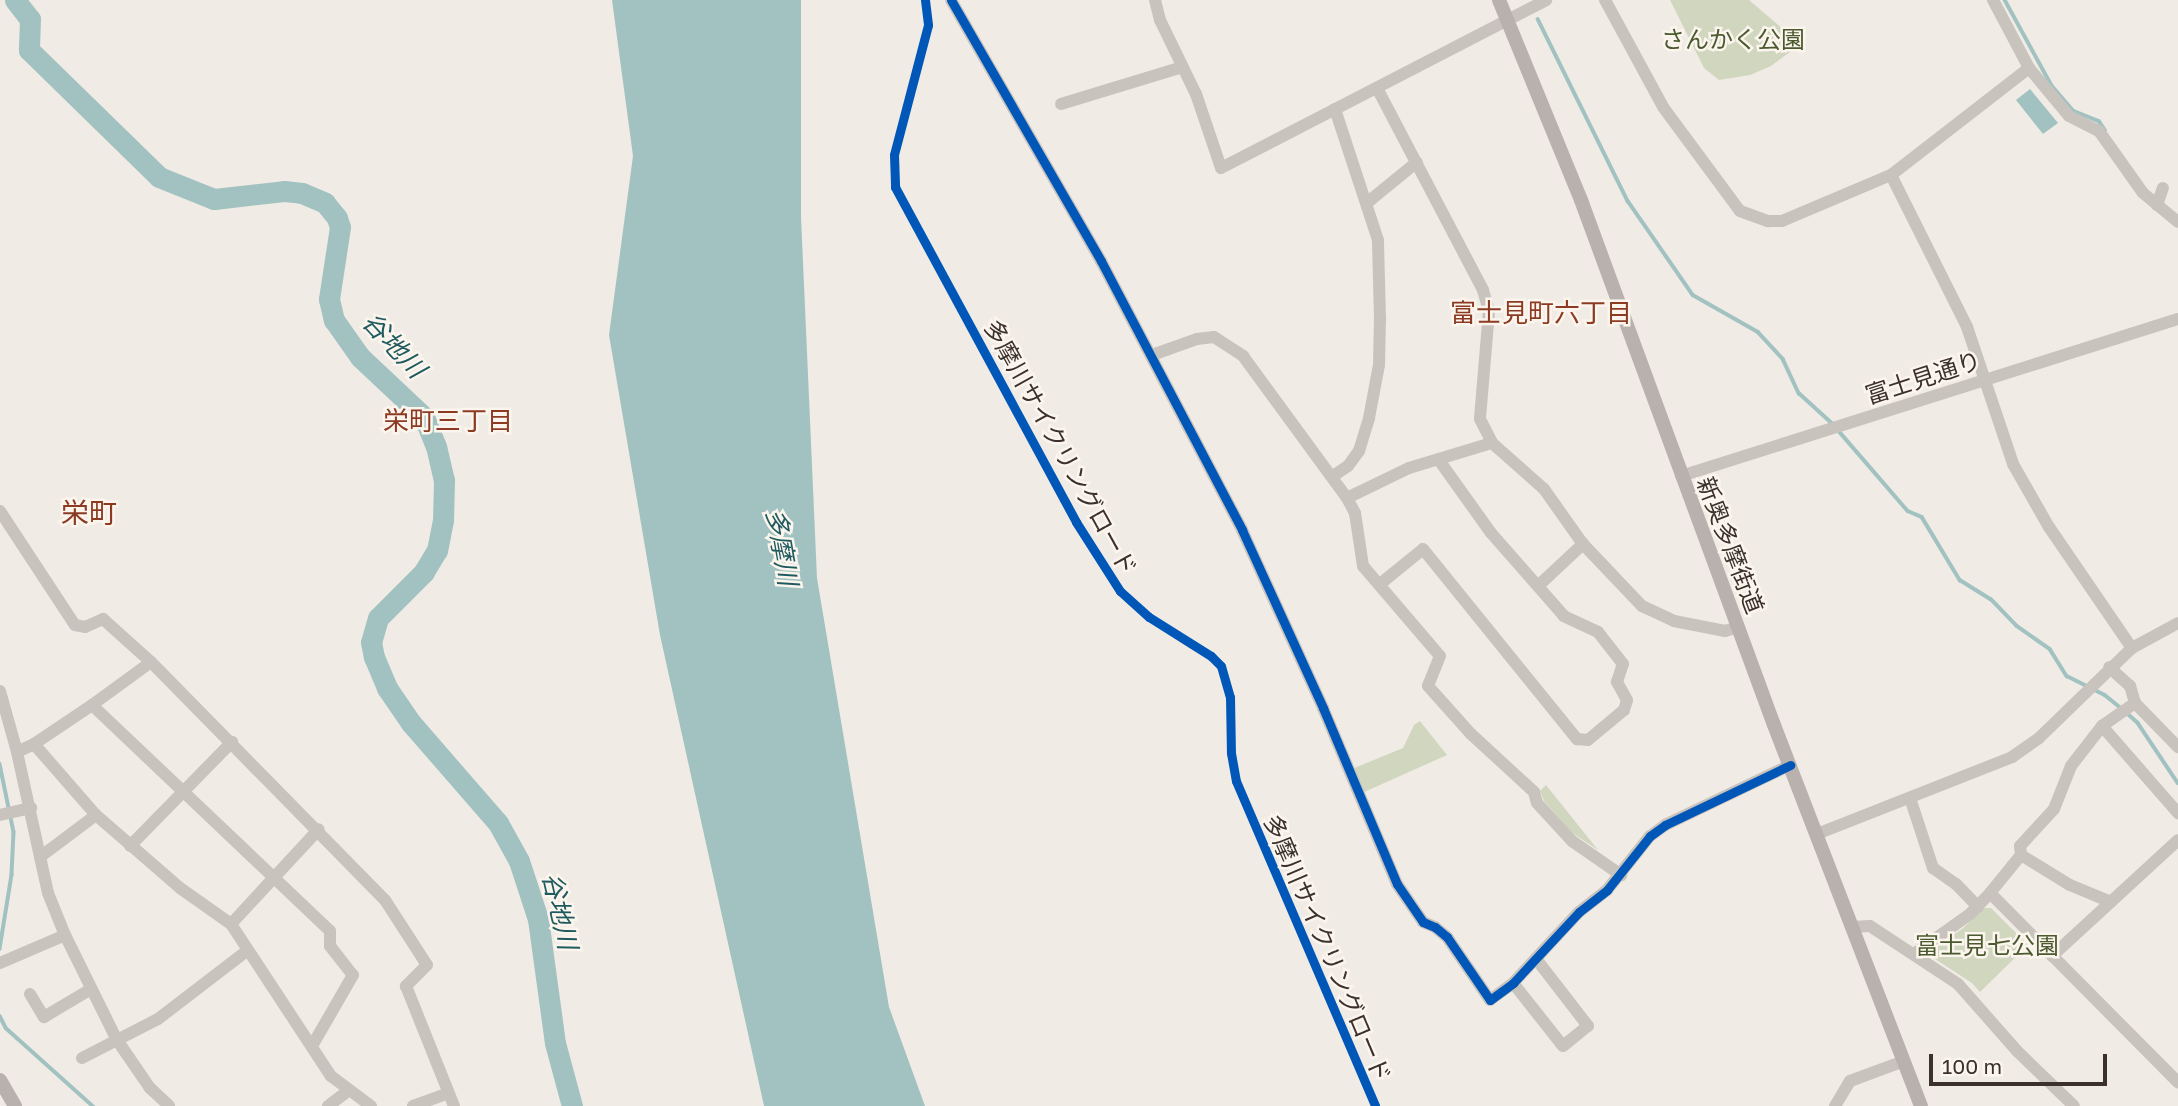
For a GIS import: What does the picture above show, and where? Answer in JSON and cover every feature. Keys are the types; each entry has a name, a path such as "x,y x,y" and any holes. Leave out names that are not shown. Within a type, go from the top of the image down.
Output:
{"main road":[{"name":"新奥多摩街道","path":"1499,0 1581,200 1681,476 1851,927 1922,1106"},
{"path":"0,1080 8,1099"}],"street":[{"path":"951,0 1152,355 1242,530 1323,708 1397,884 1423,922 1436,927 1447,937 1490,1000 1537,960 1562,930 1620,875 1650,836 1665,825 1790,765"},
{"path":"1155,0 1160,20 1196,94 1221,168 1546,0"},
{"path":"1605,0 1662,107 1740,211 1768,221 1782,221 1891,175 2029,68"},
{"path":"1993,0 2029,68 2069,116 2099,131 2113,142 2143,193 2178,222"},
{"path":"1060,104 1183,67"},
{"path":"1377,88 1483,290 1489,311 1480,419 1492,443 1544,489 1583,544 1642,606 1657,614 1726,631 1738,627"},
{"path":"1333,475 1348,466 1359,451 1369,418 1379,365 1380,319 1378,240 1368,202 1335,109"},
{"path":"1368,202 1417,162"},
{"path":"1891,175 1967,327 2013,464 2032,501 2132,648"},
{"path":"2157,205 2163,188"},
{"name":"富士見通り","path":"1681,476 2178,319"},
{"path":"1152,355 1197,339 1214,337 1224,341 1243,356 1333,475 1347,498 1355,513 1363,566 1440,656 1428,686 1471,734 1534,792 1537,803 1572,841 1620,875"},
{"path":"1347,498 1409,468 1492,443"},
{"path":"1380,584 1423,549 1577,739 1588,740 1624,710 1627,700 1617,682 1622,664 1598,632 1564,616 1491,533 1438,460"},
{"path":"0,511 75,625 85,628 103,618 152,662 385,900 427,965 406,986 454,1106"},
{"path":"1538,586 1583,544"},
{"path":"1817,834 2012,757 2039,738 2109,667 2132,648 2178,623"},
{"path":"17,752 92,705 152,662"},
{"path":"1914,954 1978,907 2021,855 2020,846 2054,809 2071,766 2102,726 2127,708 2130,686 2109,667"},
{"path":"0,691 31,808 48,893 65,935 117,1040 150,1088 169,1106"},
{"path":"92,705 330,931 330,946 353,975 312,1046"},
{"path":"2127,708 2178,747"},
{"path":"2102,726 2178,813"},
{"path":"130,846 232,743"},
{"path":"33,744 96,816 180,888 230,924 331,1076 370,1106"},
{"path":"1910,798 1933,869 1956,884 1978,907"},
{"path":"8,813 31,808"},
{"path":"40,857 96,816"},
{"path":"230,924 319,830"},
{"path":"2052,956 2178,840"},
{"path":"2021,855 2070,885 2111,901"},
{"path":"1990,893 2178,1082"},
{"path":"1851,927 1870,926 1968,993 2017,1051 2074,1106"},
{"path":"2,962 65,935"},
{"path":"82,1058 158,1019 248,950"},
{"path":"1513,983 1563,1046 1588,1026 1537,960"},
{"path":"30,994 44,1017 91,989"},
{"path":"1835,1106 1850,1081 1904,1061"},
{"path":"328,1106 349,1090"},
{"path":"413,1106 448,1093"}],"green space":[{"name":"さんかく公園","path":"1670,0 1749,0 1783,29 1790,52 1771,66 1750,75 1719,80 1704,68"},
{"path":"1420,721 1447,755 1362,793 1352,769 1403,748 1414,725"},
{"path":"1546,785 1598,850 1571,832 1544,801 1540,791"},
{"name":"富士見七公園","path":"1984,908 1991,908 2028,945 1980,992 1972,983 1932,957 1931,950 1962,929"}],"water":[{"name":"多摩川","path":"612,0 801,0 801,217 817,578 889,1007 925,1106 764,1106 660,635 609,335 633,156"},
{"path":"2030,89 2058,123 2043,134 2016,100"}],"waterway":[{"name":"谷地川","path":"15,0 30,19 29,50 159,177 214,199 284,191 302,193 325,203 337,218 340,227 329,299 334,320 360,357 424,417 436,446 444,480 443,520 437,550 424,572 378,618 371,642 374,657 387,688 411,723 498,823 519,861 538,919 555,1043 572,1106"},
{"path":"2005,0 2052,86 2074,111 2099,121 2105,130"},
{"path":"1538,19 1628,201 1693,295 1758,332 1783,359 1799,393 1833,424"},
{"path":"1838,430 1908,511 1922,517 1960,580 1991,599 2017,626 2050,649 2067,676 2105,695 2121,708"},
{"path":"2127,713 2138,723 2178,783"},
{"path":"0,764 14,832 12,875 0,949"},
{"path":"0,1016 6,1028 93,1106"}],"cycle path":[{"name":"多摩川サイクリングロード","path":"925,0 928,25 894,155 895,187 1076,522 1120,591 1149,617 1211,656 1221,666 1230,697 1231,753 1236,781 1375,1106"},
{"path":"951,0 1101,261 1242,530 1323,708 1397,884 1423,922 1435,927 1447,937 1490,1000 1513,983 1579,912 1607,890 1650,836 1665,825 1790,765"}],"district":[{"name":"富士見町六丁目","path":"1541,313"},
{"name":"栄町三丁目","path":"448,421"},
{"name":"栄町","path":"89,513"}]}
